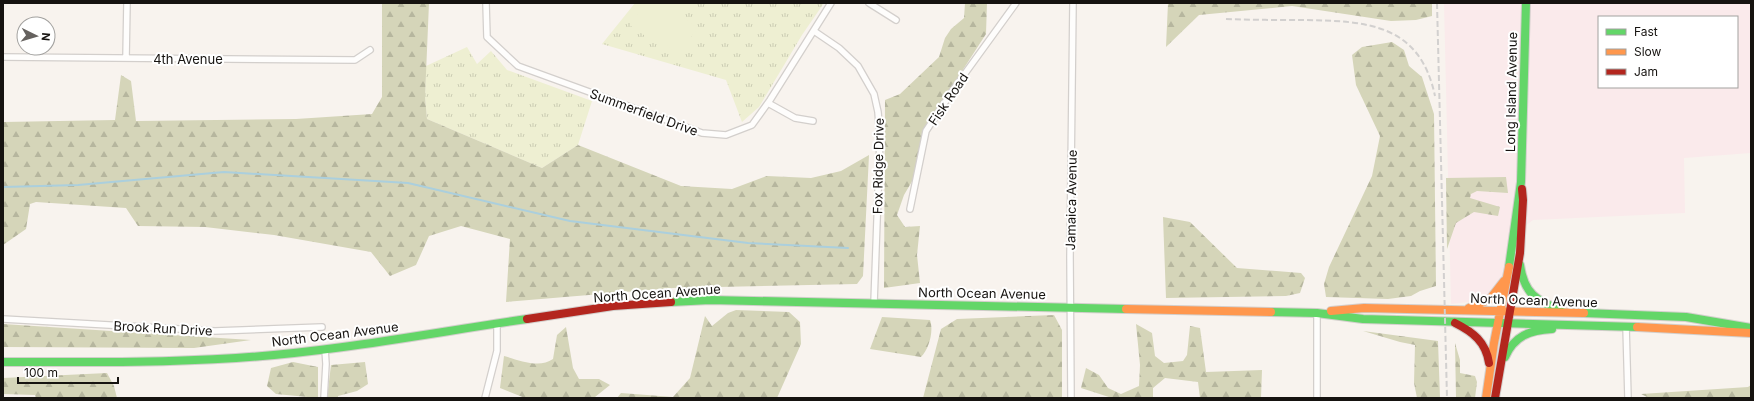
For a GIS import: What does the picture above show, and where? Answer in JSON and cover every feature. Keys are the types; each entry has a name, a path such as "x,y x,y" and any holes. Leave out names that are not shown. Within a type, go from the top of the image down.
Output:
{"main road":[{"name":"Long Island Avenue","path":"1486,398 1489,372 1507,277 1521,182 1526,3"},
{"name":"Long Island Avenue","path":"1495,398 1520,253 1523,200 1521,182"},
{"path":"1520,253 1522,278 1528,290 1543,303 1570,313"},
{"path":"1465,310 1477,306 1490,298 1499,289 1507,277"},
{"name":"North Ocean Avenue","path":"3,362 156,362 238,358 325,349 594,308 661,302 735,300 1317,313 1363,319 1626,326 1751,333"},
{"name":"North Ocean Avenue","path":"1317,313 1364,308 1646,315 1729,323 1751,328"},
{"path":"1452,322 1472,332 1481,341 1489,358 1489,372"},
{"path":"1498,374 1509,348 1522,334 1538,329 1558,329 1592,325"}],"street":[{"path":"126,58 127,3"},
{"name":"Summerfield Drive","path":"486,3 487,37 518,66 694,131 726,135 752,125 768,103 831,3"},
{"path":"869,3 896,20"},
{"name":"Fisk Road","path":"910,209 926,131 953,90 1016,3"},
{"name":"Jamaica Avenue","path":"1071,398 1070,307 1073,3"},
{"name":"Fox Ridge Drive","path":"814,31 840,48 858,66 874,94 878,112 880,138 874,303"},
{"name":"4th Avenue","path":"3,56 355,60 370,50"},
{"path":"768,103 795,118 813,121"},
{"path":"1317,313 1317,398"},
{"name":"Brook Run Drive","path":"3,319 215,332 322,327"},
{"path":"485,398 497,351 497,323"},
{"path":"1626,326 1628,398"},
{"path":"324,398 326,364 325,349"}],"shaded area":[{"path":"1444,3 1751,3 1751,153 1684,158 1685,213 1533,220 1514,235 1497,299 1451,304"}],"green space":[{"path":"382,3 429,3 425,97 427,119 542,168 578,145 681,186 732,189 767,176 811,178 841,171 869,155 863,276 857,284 673,288 506,302 510,239 461,226 429,236 416,265 390,276 371,252 274,235 205,227 138,226 126,208 36,202 30,204 26,229 3,245 3,122 115,120 121,75 131,81 136,121 296,119 372,114 382,97"},
{"path":"635,3 824,3 802,35 759,107 742,122 726,80 602,44"},
{"path":"645,3 691,3 681,16 698,28 679,54 663,43 658,45 631,26 631,23"},
{"path":"965,3 987,3 986,34 924,130 914,178 904,195 897,215 905,227 920,226 917,255 920,283 884,288 885,100 900,94 939,57 945,38 951,29 964,18"},
{"path":"1168,3 1432,3 1432,16 1416,20 1391,21 1292,6 1199,15 1166,47"},
{"path":"1392,42 1404,50 1409,66 1422,77 1434,114 1436,286 1420,291 1411,296 1388,299 1326,297 1324,284 1329,267 1372,176 1380,136 1356,85 1352,55 1362,47"},
{"path":"467,47 477,64 491,51 507,70 592,101 578,145 542,168 427,119 425,97 426,66"},
{"path":"1506,177 1508,193 1477,191 1471,194 1470,198 1500,207 1498,216 1474,212 1456,223 1447,249 1446,178"},
{"path":"1163,217 1190,222 1237,268 1301,273 1305,278 1300,293 1286,296 1166,298"},
{"path":"736,310 789,312 800,322 801,344 777,398 617,398 621,393 673,397 690,378 705,316 712,326 728,313"},
{"path":"1054,315 1062,330 1062,398 923,398 941,329 957,319"},
{"path":"882,317 930,320 930,340 924,354 921,357 870,349"},
{"path":"3,324 251,340 194,348 3,347"},
{"path":"1136,324 1152,333 1155,356 1164,363 1183,361 1187,355 1190,326 1200,328 1206,372 1262,370 1261,398 1200,398 1198,382 1165,378 1153,388 1153,398 1112,398 1081,388 1086,368 1099,375 1108,388 1121,394 1139,386 1140,365"},
{"path":"566,327 573,368 579,379 599,379 610,385 595,397 586,398 525,398 500,388 504,356 535,364 547,362 553,359 557,335"},
{"path":"1363,331 1438,341 1440,398 1417,398 1414,383 1415,345"},
{"path":"1455,343 1460,360 1460,373 1475,376 1477,382 1475,398 1456,398"},
{"path":"293,362 318,367 318,398 276,394 267,386 271,368"},
{"path":"365,362 368,384 357,391 338,396 338,398 327,398 331,365"},
{"path":"107,373 114,386 117,398 36,398 35,395 3,394 3,378"},
{"path":"1751,385 1751,398 1649,398 1641,394 1748,387"}],"waterway":[{"path":"3,187 78,185 224,172 408,183 570,221 748,243 848,248"}],"railway":[{"path":"1437,3 1447,398"},
{"path":"1226,19 1349,22 1388,31 1404,41 1417,54 1428,72 1435,96"}],"traffic: fast":[{"path":"1509,267 1521,182 1526,3"},
{"path":"1520,265 1525,283 1533,295 1545,303 1561,310"},
{"path":"671,302 710,300 1126,309"},
{"path":"1271,312 1317,313 1363,319 1637,327"},
{"path":"1584,313 1686,317 1751,328"},
{"path":"3,362 120,362 236,358 345,347 527,319"},
{"path":"1505,357 1518,339 1530,333 1552,329"}],"traffic: slow":[{"path":"1486,398 1494,343 1509,267"},
{"path":"1469,308 1490,299 1504,281"},
{"path":"1331,311 1364,308 1584,313"},
{"path":"1126,309 1271,312"},
{"path":"1637,327 1751,333"}],"traffic: jam":[{"path":"1495,398 1520,253 1523,200 1522,189"},
{"path":"527,319 613,306 671,302"},
{"path":"1455,323 1478,338 1485,349 1489,363"}]}
